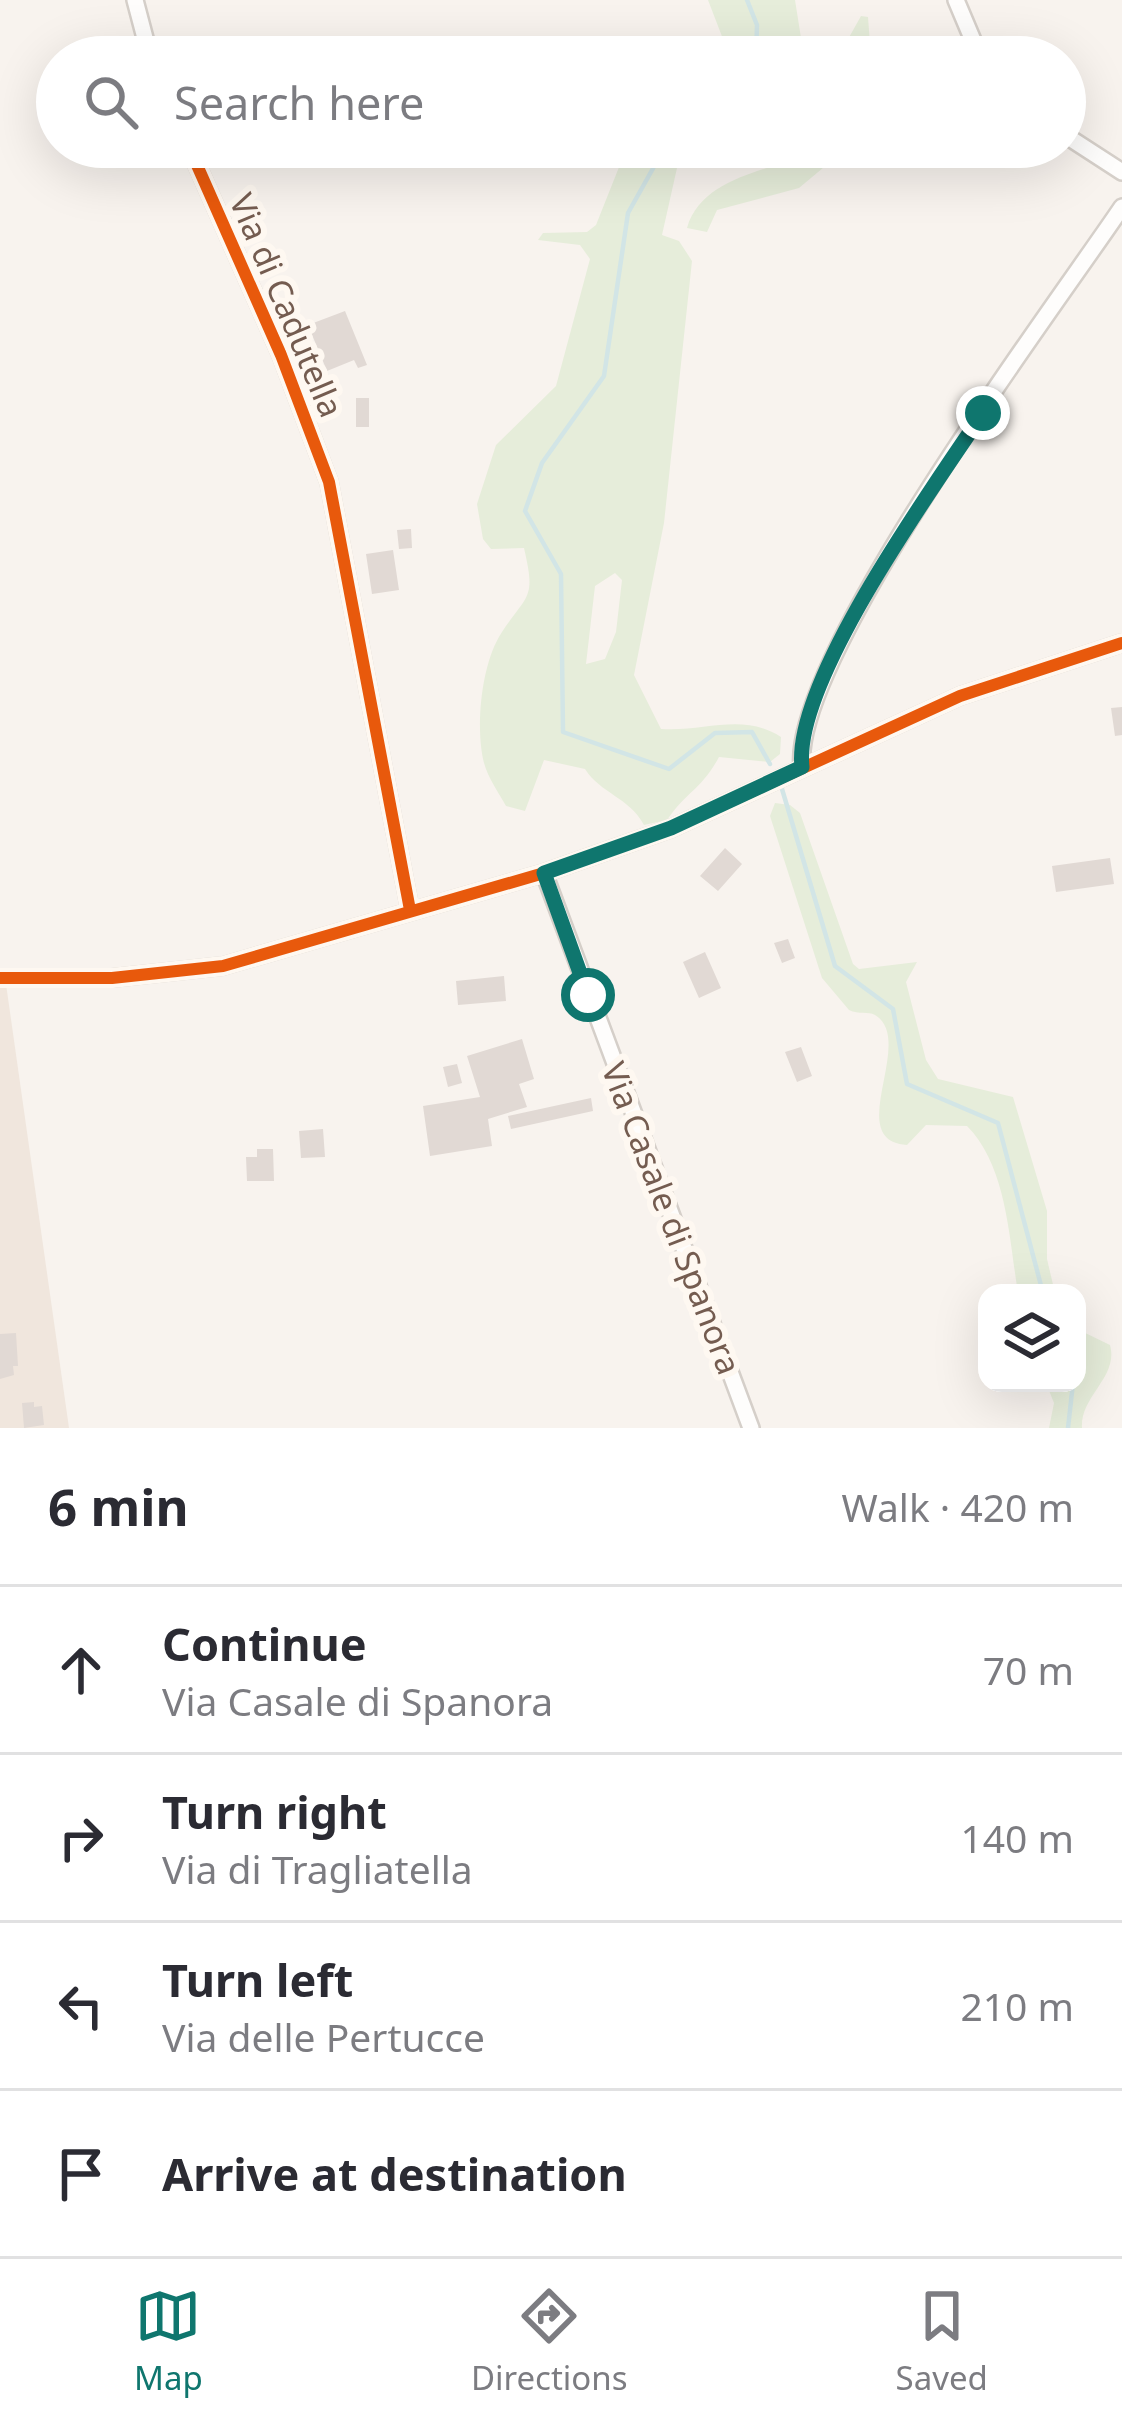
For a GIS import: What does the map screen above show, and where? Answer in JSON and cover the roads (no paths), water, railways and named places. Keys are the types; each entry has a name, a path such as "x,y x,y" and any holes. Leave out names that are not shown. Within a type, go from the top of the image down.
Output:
{"street":[{"path":"135,0 144,36"},
{"path":"956,0 971,36"},
{"path":"1086,149 1122,172"},
{"name":"Via di Cadutella","path":"198,168 324,467 410,910"},
{"path":"802,767 810,715 868,591 1122,207"},
{"path":"0,978 200,970 544,873 671,828 978,689 1122,644"},
{"name":"Via Casale di Spanora","path":"544,873 751,1428"}],"waterway":[{"path":"747,0 757,36"},
{"path":"653,168 628,213 604,376 542,463 525,511 561,574 563,732 669,769 715,733 752,732 770,764"},
{"path":"782,789 835,966 893,1009 907,1084 998,1123 1041,1284"},
{"path":"1068,1428 1072,1392"}]}
